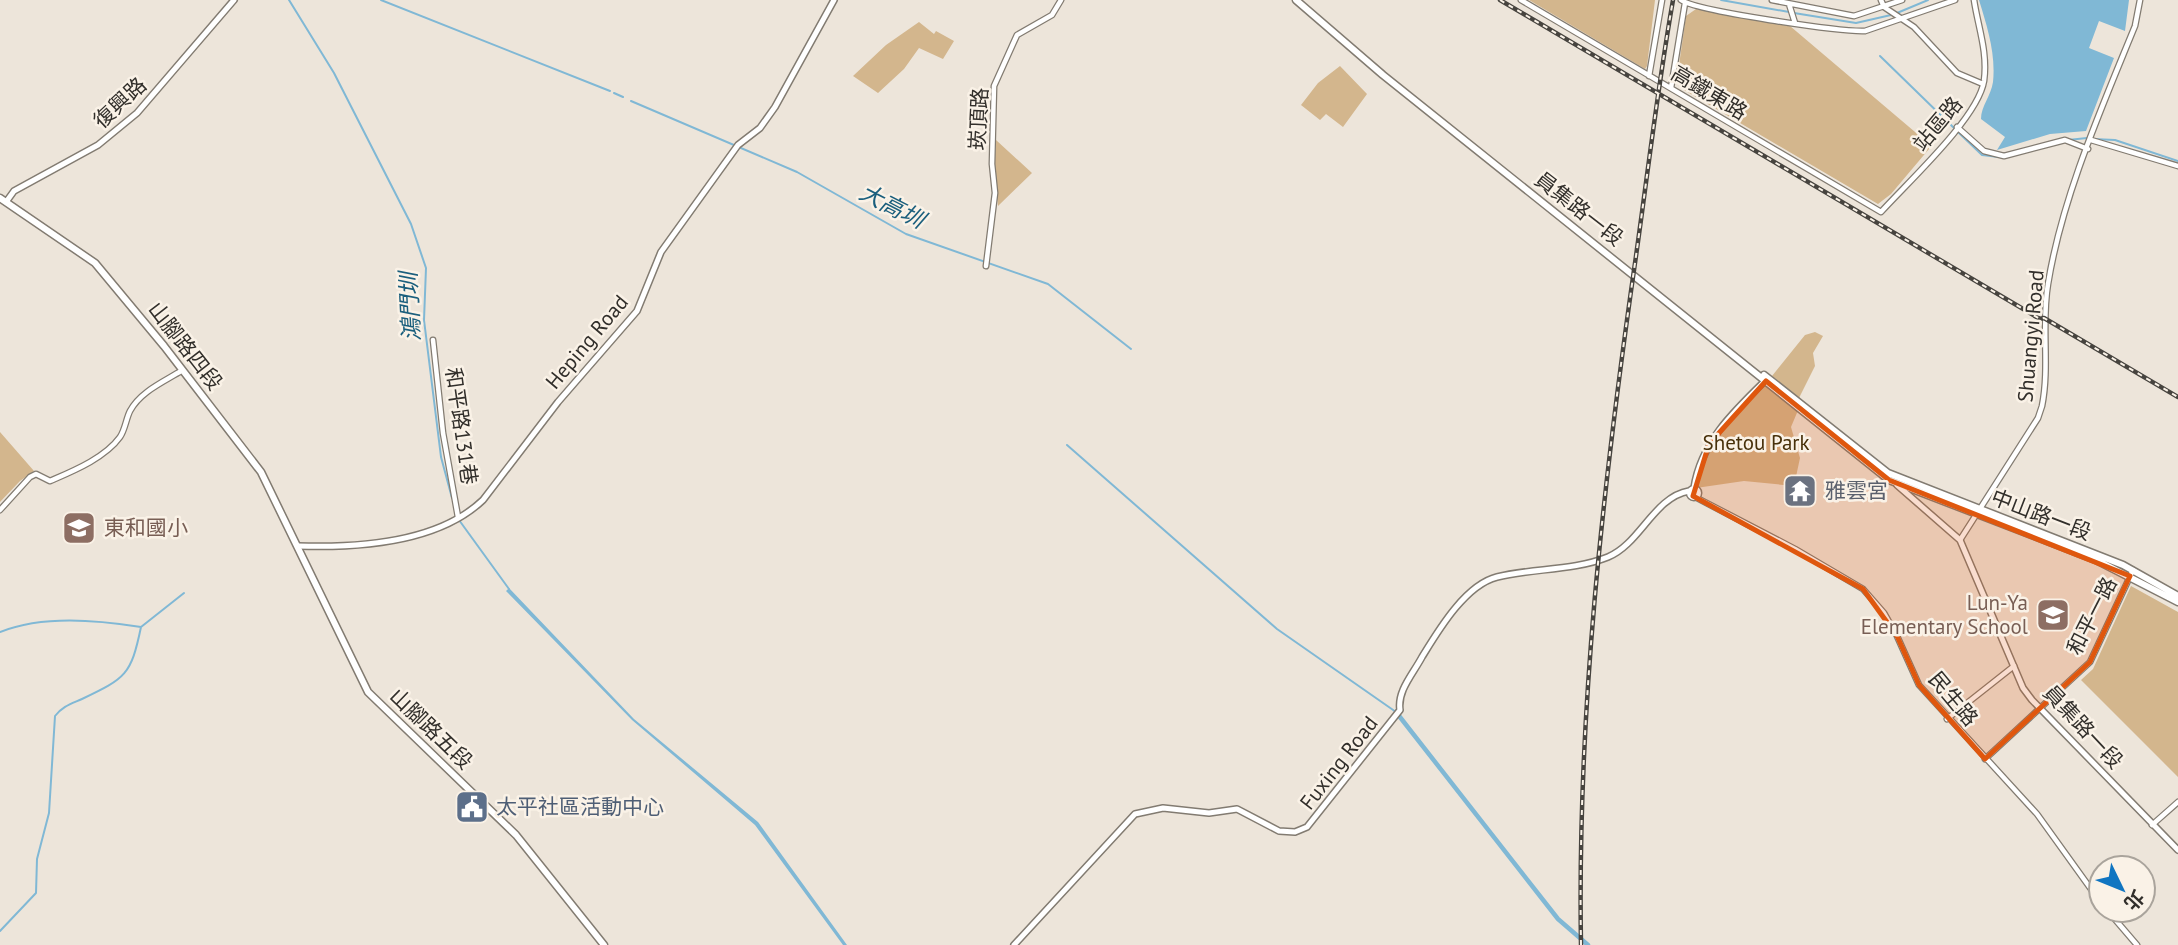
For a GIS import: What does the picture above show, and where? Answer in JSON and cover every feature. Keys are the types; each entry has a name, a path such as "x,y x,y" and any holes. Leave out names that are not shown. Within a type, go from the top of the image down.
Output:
{"main road":[{"name":"員集路一段","path":"1296,0 1383,75 1889,477"},
{"name":"山腳路四段","path":"3,200 95,263 250,455 298,546"},
{"name":"中山路一段","path":"1889,477 2132,573 2178,596"},
{"name":"山腳路五段","path":"298,546 368,692 516,835 604,945"},
{"name":"中山路一段","path":"2132,573 2178,602"}],"street":[{"name":"復興路","path":"3,200 14,191 98,145 137,113 234,0"},
{"name":"Heping Road","path":"298,546 347,548 383,540 404,541 457,518 483,500 558,402 637,311 661,253 736,146 760,128 775,107 834,0"},
{"name":"崁頂路","path":"986,266 995,193 992,164 994,86 1017,35 1052,15 1061,0"},
{"name":"高鐵東路","path":"1521,0 1881,212"},
{"path":"1649,76 1662,0"},
{"path":"1772,0 1789,1 1853,16 1902,0"},
{"path":"1881,0 1884,7 1904,19 1957,74 1983,84"},
{"path":"1671,88 1684,1 1809,28 1854,32 1904,19 1955,0"},
{"name":"站區路","path":"1881,212 1975,107 1983,84 1985,50 1974,0"},
{"name":"Shuangyi Road","path":"1960,540 2038,418 2042,406 2045,393 2043,328 2049,276 2064,215 2135,26 2140,0"},
{"path":"1789,1 1795,23"},
{"path":"1956,128 1984,151 2004,156 2064,140 2088,149"},
{"path":"2092,138 2178,166"},
{"name":"和平路131巷","path":"433,340 443,433 457,518"},
{"path":"0,510 30,477 36,474 50,481 80,467 120,437 131,410 141,396 181,371"},
{"path":"1695,497 1698,492 1692,490 1697,469 1709,443 1767,379"},
{"name":"員集路一段","path":"1889,477 1960,540 2023,688 2039,709 2178,850"},
{"name":"Fuxing Road","path":"1014,945 1135,814 1163,808 1209,813 1237,809 1279,831 1303,830 1315,821 1334,791 1400,710 1400,695 1445,619 1470,594 1495,577 1542,573 1608,557 1622,549 1676,493 1692,490"},
{"name":"民生路","path":"1695,497 1802,553 1863,589 1884,613 1919,685 1947,719 2037,814 2087,884"},
{"name":"和平一路","path":"1985,759 2091,662 2132,573"},
{"path":"1947,719 2014,666"},
{"path":"2152,825 2178,802"},
{"path":"2119,924 2137,945"}],"highlighted area":[{"path":"1766,381 1889,480 2130,576 2090,662 1985,759 1919,685 1897,636 1863,589 1693,496 1709,444"}],"green space":[{"path":"1529,0 1655,0 1647,66 1645,69"},
{"path":"1696,9 1790,26 1928,143 1929,149 1891,194 1878,204 1684,90 1677,79 1686,16"},
{"path":"919,22 934,34 936,31 954,41 943,59 919,48 904,69 878,93 853,76 886,45"},
{"path":"1340,66 1367,94 1343,127 1326,114 1320,120 1301,105 1318,83"},
{"path":"996,140 1032,173 998,206 994,169"},
{"path":"1815,332 1823,336 1813,353 1815,366 1799,398 1772,376 1805,335"},
{"name":"Shetou Park","path":"1766,381 1799,408 1791,427 1800,458 1794,486 1744,481 1696,488 1709,444"},
{"path":"0,432 34,471 0,502"},
{"path":"2131,586 2178,612 2178,777 2081,680 2093,669"}],"water":[{"path":"1979,0 2129,0 2125,31 2099,21 2089,48 2114,58 2086,131 2050,134 1997,150 2005,137 1981,119 1994,72 1990,40"},
{"path":"509,588 634,719 758,822 847,945 843,945 755,825 632,720 506,591"}],"waterway":[{"name":"鴻門圳","path":"289,0 334,73 411,224 426,268 424,320 441,457 452,498"},
{"name":"大高圳","path":"381,0 610,91"},
{"path":"1721,0 1789,12"},
{"path":"1897,13 1928,0"},
{"path":"1794,13 1856,23 1891,15"},
{"path":"1880,56 1954,128"},
{"name":"大高圳","path":"614,93 623,97"},
{"name":"大高圳","path":"631,101 797,172 906,234 1048,284 1131,349"},
{"path":"1958,132 1982,155 1999,157"},
{"path":"2068,140 2087,138"},
{"path":"2093,139 2115,140 2178,161"},
{"path":"1067,445 1277,629 1396,712"},
{"name":"鴻門圳","path":"459,520 509,589"},
{"path":"0,632 34,623 70,620 141,627 184,593"},
{"path":"0,931 36,893 37,859 49,813 55,716 64,708 108,686 124,673 134,656 141,627"},
{"path":"1396,712 1558,919 1588,945"}],"railway":[{"path":"1500,0 2040,319 2044,318 2178,397"},
{"path":"1581,945 1583,772 1603,514 1624,342 1673,0"}],"place":[{"name":"雅雲宮","path":"1800,491"},
{"name":"東和國小","path":"79,528"},
{"name":"Lun-Ya Elementary School","path":"2053,615"},
{"name":"太平社區活動中心","path":"472,807"}]}
